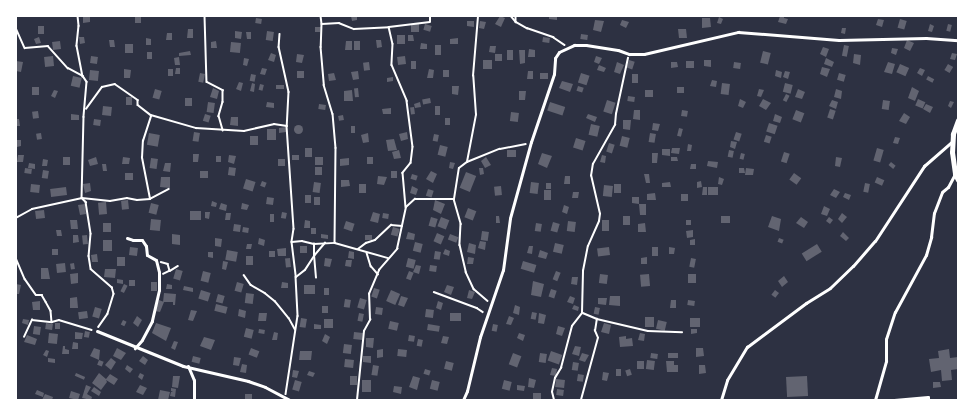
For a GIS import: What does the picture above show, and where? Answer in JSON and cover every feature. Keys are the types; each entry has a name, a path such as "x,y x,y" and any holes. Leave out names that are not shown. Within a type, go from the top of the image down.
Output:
{"main road":[{"path":"958,120 952,142 955,174 958,180"}],"street":[{"path":"463,400 467,391 480,337 503,270 510,218 531,142 554,74 555,58 559,52 574,45 586,45 618,50 629,54 644,54 738,32 839,40 926,38 958,40"},
{"path":"722,400 726,380 747,347 806,303 830,288 853,266 875,241 924,166 952,142"},
{"path":"875,400 886,361 886,339 895,312 926,255 931,237 934,213 942,192 948,187 955,174"},
{"path":"127,238 142,240 146,246 147,255 156,260 158,278 158,296 152,321 142,340 135,348"},
{"path":"97,331 135,348 183,366 248,381 287,399"},
{"path":"188,366 194,380 194,400"},
{"path":"894,400 928,397 928,400"}],"path":[{"path":"24,337 32,320 52,322 59,320 97,331 108,314 114,294 112,287 91,269 89,256 91,234 86,202 82,198 84,118 86,109 87,82 83,76 77,46 80,26 78,16"},
{"path":"205,16 207,82 223,90 223,102 219,116 223,131"},
{"path":"321,16 321,47 324,85 333,114 336,148 335,243"},
{"path":"322,24 338,23 354,29 390,27 430,22 430,16"},
{"path":"467,162 476,115 473,76 478,16"},
{"path":"511,16 516,22 527,28 553,37 564,44 566,48"},
{"path":"516,16 516,22"},
{"path":"357,400 364,331 370,320 369,294 378,274 388,258 397,249 406,207 403,173 411,163 413,148 407,101 392,65 393,44 390,27"},
{"path":"16,28 26,48 48,46 68,68 83,76"},
{"path":"280,34 279,47 289,92 287,126 294,229 292,242 298,316 287,399"},
{"path":"554,400 552,392 555,378 561,368 572,326 582,313 583,271 588,246 600,214 591,176 593,164 615,126 616,114 629,54"},
{"path":"86,109 102,87 115,84 135,97 138,100 138,105 151,115 196,128 223,131 244,131 274,124 287,126"},
{"path":"150,198 142,158 143,141 151,115"},
{"path":"491,304 474,289 466,272 460,245 460,224 454,198 459,168 467,162 500,149 531,142"},
{"path":"16,218 32,209 82,198 110,201 127,198 137,200 150,198 169,189"},
{"path":"406,207 415,199 454,198"},
{"path":"358,249 375,240 391,225 402,226"},
{"path":"292,242 302,241 314,244 335,243 388,258"},
{"path":"314,244 316,278"},
{"path":"296,278 305,270 314,256 325,244"},
{"path":"367,252 371,266 378,274"},
{"path":"16,258 25,279 36,295 42,295 51,311 52,322"},
{"path":"156,260 168,264 170,271"},
{"path":"158,278 178,266"},
{"path":"244,275 251,285 266,293 275,301 290,318 295,330"},
{"path":"434,292 477,308 488,315"},
{"path":"582,313 597,319 648,331 682,332"},
{"path":"581,400 598,338 596,331 597,319"}],"building":[{"path":"83,16 90,16 90,22 83,23"},
{"path":"135,16 141,17 141,23 135,23"},
{"path":"351,16 357,16 357,20 352,21"},
{"path":"500,16 505,18 501,27 495,24"},
{"path":"549,16 557,16 557,20 549,19"},
{"path":"780,16 784,16 784,18 788,19 786,24 778,22"},
{"path":"719,17 723,19 721,24 717,23"},
{"path":"256,18 262,19 261,24 255,23"},
{"path":"702,18 710,18 711,27 702,28"},
{"path":"878,19 884,20 882,27 876,25"},
{"path":"900,19 907,21 904,30 898,28"},
{"path":"595,20 604,21 601,32 593,30"},
{"path":"622,20 629,22 626,28 620,25"},
{"path":"467,21 474,21 474,27 467,26"},
{"path":"480,21 486,22 484,29 479,28"},
{"path":"411,24 419,24 419,32 411,32"},
{"path":"425,24 432,26 430,32 423,30"},
{"path":"930,24 934,26 932,32 928,31"},
{"path":"948,24 952,25 950,32 946,31"},
{"path":"38,26 44,26 44,34 38,34"},
{"path":"315,27 321,27 320,32 315,32"},
{"path":"842,28 846,28 845,34 841,33"},
{"path":"188,29 193,29 193,38 187,38"},
{"path":"678,29 686,29 687,38 679,38"},
{"path":"235,31 242,32 241,39 235,38"},
{"path":"267,31 274,32 273,41 266,40"},
{"path":"246,32 251,32 251,39 247,39"},
{"path":"167,33 172,33 172,40 166,40"},
{"path":"581,34 588,35 587,40 580,39"},
{"path":"397,35 405,35 405,44 397,44"},
{"path":"408,35 413,35 414,41 408,41"},
{"path":"39,37 41,43 36,44 34,39"},
{"path":"79,37 84,37 85,43 80,44"},
{"path":"543,37 550,38 549,43 542,42"},
{"path":"146,38 151,39 151,45 146,45"},
{"path":"458,38 458,44 450,44 450,39"},
{"path":"109,40 114,40 115,47 110,47"},
{"path":"376,40 381,40 382,47 377,48"},
{"path":"907,40 914,43 910,51 904,48"},
{"path":"60,41 61,49 53,50 52,42"},
{"path":"216,41 217,48 211,48 211,42"},
{"path":"346,41 352,41 352,50 345,50"},
{"path":"354,41 360,41 360,50 354,50"},
{"path":"231,42 241,43 240,53 230,52"},
{"path":"421,43 427,44 427,49 420,49"},
{"path":"125,44 133,44 133,53 125,53"},
{"path":"435,45 441,45 441,55 435,55"},
{"path":"844,45 849,46 847,57 842,56"},
{"path":"490,46 496,46 495,53 489,52"},
{"path":"823,47 829,49 826,57 820,54"},
{"path":"892,48 898,49 896,55 891,53"},
{"path":"529,49 535,50 535,57 528,57"},
{"path":"507,50 513,50 513,60 507,60"},
{"path":"519,50 525,50 525,63 520,64"},
{"path":"190,51 191,55 179,56 179,53"},
{"path":"763,51 771,53 768,65 760,63"},
{"path":"147,52 152,52 152,59 147,59"},
{"path":"271,53 276,55 274,62 268,60"},
{"path":"952,53 957,54 955,60 950,59"},
{"path":"297,54 304,55 302,63 296,62"},
{"path":"495,54 502,54 502,61 495,61"},
{"path":"854,54 861,55 860,65 853,63"},
{"path":"53,56 54,66 45,67 44,57"},
{"path":"91,56 98,57 97,64 90,63"},
{"path":"405,56 406,64 398,65 397,57"},
{"path":"596,56 602,58 599,64 594,62"},
{"path":"179,57 180,65 175,65 174,58"},
{"path":"244,58 249,59 247,66 243,65"},
{"path":"826,58 834,62 832,67 824,64"},
{"path":"483,60 492,60 492,69 483,69"},
{"path":"629,60 635,62 632,69 627,68"},
{"path":"704,60 711,60 711,67 704,66"},
{"path":"16,61 23,62 21,72 16,71"},
{"path":"411,61 416,61 416,69 411,69"},
{"path":"686,61 694,61 694,68 686,68"},
{"path":"369,62 370,70 364,71 363,63"},
{"path":"617,62 624,65 620,74 614,72"},
{"path":"671,62 677,62 678,67 671,68"},
{"path":"734,62 741,63 740,69 733,68"},
{"path":"888,62 895,64 892,74 884,72"},
{"path":"900,64 909,68 905,76 896,72"},
{"path":"948,64 953,67 950,73 944,70"},
{"path":"599,65 606,68 604,72 597,70"},
{"path":"822,67 830,69 827,77 820,74"},
{"path":"176,68 180,68 180,74 175,74"},
{"path":"262,68 267,69 265,75 260,74"},
{"path":"920,68 925,70 922,76 917,73"},
{"path":"124,69 131,70 130,78 124,78"},
{"path":"168,69 173,69 173,76 168,76"},
{"path":"429,69 434,70 433,78 427,78"},
{"path":"90,70 99,71 98,81 89,80"},
{"path":"443,70 449,70 449,77 443,77"},
{"path":"776,70 782,72 781,78 775,76"},
{"path":"297,71 304,71 304,78 297,78"},
{"path":"358,71 359,79 353,80 351,72"},
{"path":"528,71 533,71 533,79 527,79"},
{"path":"785,71 790,72 788,79 783,77"},
{"path":"200,73 205,74 203,83 198,82"},
{"path":"334,73 336,80 329,81 328,74"},
{"path":"540,73 548,73 548,79 540,79"},
{"path":"581,73 590,76 586,85 578,83"},
{"path":"839,73 846,75 844,82 837,80"},
{"path":"251,74 256,75 255,82 250,81"},
{"path":"632,74 638,74 638,83 632,83"},
{"path":"73,76 82,78 80,88 71,86"},
{"path":"928,76 934,79 932,83 926,80"},
{"path":"393,77 393,81 387,82 387,78"},
{"path":"712,80 717,81 716,87 710,86"},
{"path":"562,81 573,84 570,92 559,88"},
{"path":"239,82 243,83 241,91 236,89"},
{"path":"252,83 255,84 254,92 250,91"},
{"path":"722,83 730,84 729,95 721,94"},
{"path":"785,83 793,85 791,94 783,92"},
{"path":"260,84 264,85 262,91 259,90"},
{"path":"276,85 284,85 284,89 276,89"},
{"path":"452,86 459,86 458,95 452,94"},
{"path":"578,86 584,88 582,93 576,91"},
{"path":"32,87 39,87 39,95 32,95"},
{"path":"677,87 684,87 684,93 677,93"},
{"path":"912,87 919,91 915,101 908,98"},
{"path":"213,88 219,91 217,99 210,97"},
{"path":"354,88 358,88 359,97 355,97"},
{"path":"155,89 162,91 159,100 153,98"},
{"path":"759,89 764,90 761,97 757,96"},
{"path":"798,89 805,92 802,99 795,97"},
{"path":"836,89 842,91 841,99 834,97"},
{"path":"54,90 58,91 55,98 51,96"},
{"path":"352,90 353,101 344,101 344,91"},
{"path":"645,90 653,90 653,97 645,97"},
{"path":"519,91 526,91 525,100 519,100"},
{"path":"786,94 790,96 786,102 783,100"},
{"path":"628,96 635,97 634,102 627,101"},
{"path":"126,97 132,97 132,105 126,105"},
{"path":"185,98 192,98 192,106 185,106"},
{"path":"430,98 431,103 423,104 422,100"},
{"path":"740,99 746,102 743,108 738,106"},
{"path":"763,99 771,103 766,110 759,106"},
{"path":"918,99 925,102 923,109 915,105"},
{"path":"607,100 616,103 612,114 603,111"},
{"path":"832,100 838,102 836,109 829,106"},
{"path":"883,100 890,101 889,110 882,109"},
{"path":"950,101 954,102 951,108 948,106"},
{"path":"208,102 215,103 214,113 207,112"},
{"path":"267,102 274,103 274,108 266,107"},
{"path":"420,102 421,107 415,108 414,104"},
{"path":"550,102 565,107 562,116 547,111"},
{"path":"319,104 326,105 325,110 318,109"},
{"path":"926,104 933,107 930,113 923,109"},
{"path":"103,106 112,107 111,116 102,115"},
{"path":"435,106 440,106 440,115 435,115"},
{"path":"414,107 415,114 411,114 410,108"},
{"path":"391,108 391,114 383,114 382,109"},
{"path":"830,109 836,111 833,119 827,118"},
{"path":"634,110 640,110 640,120 633,119"},
{"path":"682,110 688,111 687,117 681,116"},
{"path":"796,110 804,113 801,123 792,119"},
{"path":"38,111 39,118 33,119 32,112"},
{"path":"511,112 519,113 518,122 510,121"},
{"path":"904,113 910,117 906,124 899,121"},
{"path":"71,114 79,115 79,120 71,120"},
{"path":"205,114 211,116 209,123 203,121"},
{"path":"588,114 597,117 595,122 586,118"},
{"path":"775,114 782,117 780,123 773,121"},
{"path":"343,115 344,120 339,121 338,116"},
{"path":"231,117 238,117 238,126 230,125"},
{"path":"445,118 450,118 450,125 445,125"},
{"path":"16,119 19,119 20,126 16,126"},
{"path":"94,119 101,120 100,126 93,125"},
{"path":"623,120 631,120 630,130 623,129"},
{"path":"653,123 660,124 658,131 652,130"},
{"path":"769,123 778,126 775,134 766,132"},
{"path":"591,124 600,126 597,137 589,135"},
{"path":"296,125 300,125 302,129 300,133 296,133 294,131 294,127"},
{"path":"351,126 355,126 355,133 351,133"},
{"path":"286,127 286,132 279,133 279,128"},
{"path":"679,128 683,129 681,137 677,136"},
{"path":"267,129 276,129 276,140 267,140"},
{"path":"194,132 200,133 199,142 193,141"},
{"path":"407,132 408,139 401,141 399,134"},
{"path":"736,132 742,134 739,141 734,140"},
{"path":"41,133 42,139 37,140 36,134"},
{"path":"149,133 160,135 158,147 147,145"},
{"path":"368,133 369,142 363,143 361,135"},
{"path":"650,133 656,134 655,143 649,142"},
{"path":"434,134 439,135 438,142 433,141"},
{"path":"766,135 772,137 770,144 764,142"},
{"path":"250,136 258,136 258,145 250,145"},
{"path":"622,136 630,138 627,148 620,146"},
{"path":"895,137 900,138 898,144 893,143"},
{"path":"576,138 586,141 583,150 573,148"},
{"path":"394,139 397,150 388,151 386,140"},
{"path":"16,140 21,140 21,146 17,147"},
{"path":"731,141 737,142 735,149 730,147"},
{"path":"609,143 615,145 612,153 606,152"},
{"path":"688,144 692,145 691,151 687,151"},
{"path":"440,145 448,147 445,157 438,155"},
{"path":"305,148 312,148 312,157 305,157"},
{"path":"672,148 680,148 679,154 671,153"},
{"path":"877,148 884,150 880,162 873,160"},
{"path":"662,149 670,149 670,156 662,155"},
{"path":"399,150 401,158 394,159 392,152"},
{"path":"507,150 516,150 516,157 507,157"},
{"path":"729,150 734,151 733,158 728,157"},
{"path":"784,152 790,154 787,163 781,162"},
{"path":"542,153 552,156 547,168 538,164"},
{"path":"652,153 658,153 657,163 652,163"},
{"path":"741,153 745,154 743,160 740,159"},
{"path":"193,154 199,154 198,162 193,162"},
{"path":"18,155 24,155 23,162 17,162"},
{"path":"229,155 236,156 234,164 228,162"},
{"path":"292,155 299,155 299,160 292,160"},
{"path":"602,155 606,156 605,163 600,162"},
{"path":"216,156 221,156 221,162 216,162"},
{"path":"63,157 70,157 70,165 63,165"},
{"path":"96,157 98,164 90,166 88,160"},
{"path":"123,157 130,158 129,164 122,164"},
{"path":"315,157 323,157 323,165 315,165"},
{"path":"367,157 373,157 373,164 367,164"},
{"path":"486,157 491,165 485,168 481,161"},
{"path":"671,157 677,157 678,161 671,161"},
{"path":"836,157 842,158 840,167 835,166"},
{"path":"151,158 158,159 157,169 150,168"},
{"path":"349,158 349,165 340,166 340,159"},
{"path":"43,159 48,160 47,166 42,166"},
{"path":"278,159 285,159 285,166 278,166"},
{"path":"708,161 718,162 717,168 707,166"},
{"path":"450,162 455,163 453,169 449,168"},
{"path":"891,162 896,166 893,169 888,165"},
{"path":"29,163 35,164 35,169 28,168"},
{"path":"165,163 171,163 170,172 163,171"},
{"path":"102,164 106,164 107,171 103,171"},
{"path":"691,164 696,164 696,169 690,169"},
{"path":"229,167 236,168 235,176 228,175"},
{"path":"315,167 322,167 322,175 315,175"},
{"path":"25,168 32,169 31,174 24,173"},
{"path":"479,168 483,168 484,174 480,175"},
{"path":"739,168 744,168 745,173 739,173"},
{"path":"746,168 754,169 753,175 745,175"},
{"path":"43,170 49,171 48,179 42,178"},
{"path":"200,171 208,171 208,178 200,178"},
{"path":"391,171 397,171 397,178 391,178"},
{"path":"431,171 437,174 433,183 426,179"},
{"path":"466,172 476,176 470,192 460,188"},
{"path":"125,173 133,173 133,180 125,180"},
{"path":"794,173 801,178 797,185 789,179"},
{"path":"412,174 418,176 416,181 410,179"},
{"path":"644,174 649,174 650,183 646,183"},
{"path":"378,176 387,177 384,185 377,184"},
{"path":"565,176 570,176 570,184 564,184"},
{"path":"161,177 170,177 170,188 160,187"},
{"path":"719,177 724,179 722,185 718,184"},
{"path":"877,177 884,180 882,186 875,183"},
{"path":"246,179 256,182 253,191 243,189"},
{"path":"341,180 349,180 350,186 341,187"},
{"path":"262,181 267,183 265,188 260,186"},
{"path":"701,181 702,187 697,188 697,182"},
{"path":"314,182 321,183 320,193 313,192"},
{"path":"531,182 539,183 538,194 530,193"},
{"path":"670,182 671,187 662,187 662,183"},
{"path":"90,183 91,191 85,193 83,184"},
{"path":"546,183 551,183 551,189 546,189"},
{"path":"865,183 870,184 868,193 863,192"},
{"path":"31,184 40,185 39,193 30,192"},
{"path":"359,184 366,184 366,193 359,193"},
{"path":"614,184 621,184 621,193 614,193"},
{"path":"604,185 613,186 612,197 603,196"},
{"path":"412,186 418,189 416,195 410,193"},
{"path":"501,186 502,195 495,196 494,187"},
{"path":"66,187 67,195 51,197 50,189"},
{"path":"703,187 707,187 707,195 702,195"},
{"path":"708,187 718,187 718,195 708,195"},
{"path":"428,189 434,191 432,198 426,196"},
{"path":"834,189 840,192 836,198 830,195"},
{"path":"544,190 551,190 551,200 544,200"},
{"path":"573,192 579,192 578,198 572,198"},
{"path":"655,193 656,200 647,200 647,194"},
{"path":"845,193 851,195 849,200 843,197"},
{"path":"681,194 688,194 688,201 681,201"},
{"path":"305,195 311,195 311,203 305,203"},
{"path":"267,197 274,198 273,205 266,204"},
{"path":"314,197 320,197 320,205 314,205"},
{"path":"632,197 639,197 639,204 632,203"},
{"path":"128,200 129,209 122,210 121,201"},
{"path":"435,200 445,204 441,214 433,210"},
{"path":"212,201 217,203 216,207 211,206"},
{"path":"106,202 107,214 99,215 98,203"},
{"path":"151,203 159,205 156,215 149,213"},
{"path":"221,203 227,205 226,211 219,209"},
{"path":"242,203 249,205 247,210 241,209"},
{"path":"85,204 86,214 80,215 78,205"},
{"path":"639,204 646,204 646,215 640,215"},
{"path":"564,205 569,207 567,214 562,212"},
{"path":"824,206 830,209 827,216 821,214"},
{"path":"468,208 476,211 473,221 464,217"},
{"path":"44,210 45,218 36,219 35,211"},
{"path":"190,211 201,211 201,220 190,220"},
{"path":"205,212 210,212 209,219 205,218"},
{"path":"282,212 287,213 286,219 281,218"},
{"path":"373,212 380,214 378,223 370,221"},
{"path":"226,213 231,213 230,220 225,220"},
{"path":"383,213 389,214 388,219 382,218"},
{"path":"842,213 847,217 842,223 838,219"},
{"path":"270,214 274,214 274,222 270,222"},
{"path":"496,216 499,216 500,223 496,223"},
{"path":"623,216 630,216 630,225 623,225"},
{"path":"721,216 730,216 730,223 721,223"},
{"path":"772,216 781,219 779,231 768,227"},
{"path":"431,217 438,219 435,228 429,226"},
{"path":"441,217 449,220 446,230 437,226"},
{"path":"801,217 808,222 804,228 796,223"},
{"path":"829,217 833,220 830,224 826,221"},
{"path":"151,219 161,220 160,231 150,230"},
{"path":"70,220 77,220 78,229 71,229"},
{"path":"305,220 310,221 310,228 304,228"},
{"path":"602,220 609,220 609,231 602,231"},
{"path":"686,220 691,220 691,225 686,225"},
{"path":"346,221 355,224 352,231 344,229"},
{"path":"568,221 576,222 575,232 567,231"},
{"path":"553,222 560,224 557,233 551,231"},
{"path":"103,223 111,223 111,232 103,232"},
{"path":"536,223 542,224 541,232 535,231"},
{"path":"645,223 646,232 638,232 638,224"},
{"path":"234,224 241,225 240,232 233,231"},
{"path":"243,227 249,228 248,233 242,232"},
{"path":"393,227 400,229 398,237 391,235"},
{"path":"311,228 316,228 316,234 311,234"},
{"path":"56,230 61,230 62,236 57,236"},
{"path":"693,230 693,237 687,238 686,231"},
{"path":"482,231 489,232 488,241 481,240"},
{"path":"408,232 415,234 414,240 406,239"},
{"path":"843,232 849,238 846,241 840,236"},
{"path":"437,233 444,236 441,244 433,241"},
{"path":"172,234 180,235 180,245 172,244"},
{"path":"321,234 328,235 328,239 321,238"},
{"path":"450,234 458,237 456,243 448,240"},
{"path":"73,235 78,235 79,242 73,243"},
{"path":"87,235 88,244 83,244 82,236"},
{"path":"365,235 372,235 372,240 365,240"},
{"path":"215,238 222,239 221,247 215,246"},
{"path":"259,238 265,240 264,246 258,244"},
{"path":"779,238 784,240 782,244 778,242"},
{"path":"695,239 695,245 690,245 690,240"},
{"path":"103,240 112,240 112,251 103,251"},
{"path":"480,241 486,242 485,250 478,248"},
{"path":"415,242 423,244 421,253 413,251"},
{"path":"469,243 476,245 475,254 467,252"},
{"path":"555,243 564,245 562,254 553,252"},
{"path":"247,244 252,244 251,249 246,249"},
{"path":"817,244 822,252 807,261 802,254"},
{"path":"300,246 307,246 307,253 300,253"},
{"path":"529,246 533,246 532,254 527,253"},
{"path":"130,247 138,248 137,256 129,255"},
{"path":"609,247 610,255 598,256 597,248"},
{"path":"652,247 658,247 658,256 652,256"},
{"path":"669,247 675,248 674,254 669,254"},
{"path":"286,248 286,256 278,256 277,249"},
{"path":"52,249 58,249 58,255 52,255"},
{"path":"445,249 450,251 449,256 443,254"},
{"path":"227,250 238,252 236,262 225,260"},
{"path":"540,250 548,253 546,259 538,257"},
{"path":"269,251 275,251 275,257 269,257"},
{"path":"349,251 354,252 354,259 348,258"},
{"path":"435,251 441,252 440,260 434,259"},
{"path":"208,252 213,252 213,258 208,257"},
{"path":"97,254 98,262 92,262 91,255"},
{"path":"246,256 253,256 253,265 246,265"},
{"path":"117,257 125,257 125,266 117,266"},
{"path":"468,257 474,258 473,264 467,264"},
{"path":"647,257 647,264 641,264 641,258"},
{"path":"290,258 291,267 286,267 285,259"},
{"path":"325,258 332,259 330,267 324,266"},
{"path":"408,258 416,260 414,269 406,267"},
{"path":"691,258 696,259 694,268 689,267"},
{"path":"346,260 352,260 351,267 345,266"},
{"path":"223,261 228,262 226,270 222,269"},
{"path":"523,261 536,265 534,273 521,269"},
{"path":"65,263 66,272 57,273 56,264"},
{"path":"74,263 75,269 71,270 70,264"},
{"path":"416,265 421,266 419,274 413,272"},
{"path":"430,265 437,266 436,272 429,271"},
{"path":"41,268 48,268 50,279 41,279"},
{"path":"105,269 116,269 115,278 104,277"},
{"path":"176,269 183,271 180,281 173,279"},
{"path":"203,271 211,273 208,283 201,281"},
{"path":"409,271 414,273 411,280 406,278"},
{"path":"556,271 561,273 557,281 553,279"},
{"path":"78,273 78,283 71,284 70,274"},
{"path":"600,274 608,275 607,284 599,283"},
{"path":"649,274 650,286 641,287 640,275"},
{"path":"688,274 696,274 696,283 688,283"},
{"path":"784,276 788,282 782,287 778,281"},
{"path":"572,277 578,277 577,285 571,284"},
{"path":"117,279 123,280 123,284 117,283"},
{"path":"129,280 135,280 135,286 129,286"},
{"path":"533,281 544,284 541,297 531,295"},
{"path":"151,282 157,282 157,291 151,291"},
{"path":"237,282 244,284 241,293 235,291"},
{"path":"282,282 288,283 288,288 281,288"},
{"path":"16,284 21,285 19,294 16,294"},
{"path":"124,284 128,286 124,293 120,291"},
{"path":"167,284 172,285 172,289 166,289"},
{"path":"304,285 315,285 315,294 304,294"},
{"path":"447,285 454,287 451,295 444,292"},
{"path":"184,286 193,288 193,292 183,290"},
{"path":"324,288 329,288 329,295 324,295"},
{"path":"374,288 380,290 377,298 371,297"},
{"path":"551,289 557,291 554,298 549,297"},
{"path":"201,290 211,293 208,302 198,299"},
{"path":"391,290 400,294 395,305 386,301"},
{"path":"469,290 475,292 472,299 467,298"},
{"path":"775,290 779,293 775,298 771,295"},
{"path":"164,293 176,294 175,305 173,305 173,302 163,302"},
{"path":"246,293 254,294 253,304 245,303"},
{"path":"218,294 225,296 223,304 216,302"},
{"path":"401,296 408,298 404,307 398,305"},
{"path":"570,296 575,298 573,304 567,302"},
{"path":"610,296 620,296 620,306 609,305"},
{"path":"77,297 78,308 70,308 70,298"},
{"path":"360,298 367,300 364,310 357,308"},
{"path":"598,298 607,298 606,305 598,304"},
{"path":"345,299 351,300 350,308 344,307"},
{"path":"159,300 164,302 160,312 155,311"},
{"path":"671,300 676,300 676,308 670,308"},
{"path":"688,300 695,301 694,306 687,305"},
{"path":"40,301 40,310 33,310 32,302"},
{"path":"438,301 443,303 441,310 436,308"},
{"path":"216,304 228,307 226,314 214,311"},
{"path":"515,305 520,307 519,315 513,313"},
{"path":"574,305 579,307 578,311 572,309"},
{"path":"322,306 328,306 328,313 322,313"},
{"path":"95,307 102,309 99,319 92,317"},
{"path":"376,307 383,308 382,315 375,314"},
{"path":"595,307 600,308 599,315 594,314"},
{"path":"239,309 246,311 245,318 238,316"},
{"path":"426,309 434,310 433,318 425,317"},
{"path":"191,310 197,311 193,321 188,320"},
{"path":"87,311 88,318 79,319 78,312"},
{"path":"532,312 537,313 536,320 531,319"},
{"path":"259,313 267,313 266,321 258,321"},
{"path":"359,313 364,314 362,322 357,321"},
{"path":"450,313 461,313 461,321 450,321"},
{"path":"539,313 546,315 544,324 538,323"},
{"path":"137,316 142,320 138,327 133,323"},
{"path":"509,316 514,318 511,325 506,324"},
{"path":"645,317 654,317 654,327 645,327"},
{"path":"301,318 307,319 306,328 300,327"},
{"path":"690,318 700,318 700,327 690,327"},
{"path":"23,319 29,320 28,325 22,323"},
{"path":"324,319 333,319 333,328 324,328"},
{"path":"123,320 127,322 124,326 121,324"},
{"path":"658,320 667,322 665,331 656,329"},
{"path":"390,321 399,323 397,331 388,329"},
{"path":"46,323 53,324 52,330 45,329"},
{"path":"55,323 60,323 60,329 55,329"},
{"path":"156,323 171,328 166,341 152,333"},
{"path":"604,323 611,325 609,334 601,332"},
{"path":"314,324 321,325 321,329 314,329"},
{"path":"428,324 440,326 439,332 427,330"},
{"path":"493,324 498,325 497,332 492,331"},
{"path":"34,326 41,327 40,335 33,334"},
{"path":"558,326 565,328 562,336 556,334"},
{"path":"246,328 254,330 252,339 244,337"},
{"path":"259,329 265,330 264,334 258,333"},
{"path":"691,329 697,329 697,333 691,334"},
{"path":"85,331 90,332 89,338 84,337"},
{"path":"75,332 83,333 82,339 75,339"},
{"path":"274,332 278,333 277,340 272,340"},
{"path":"354,332 363,333 362,340 353,339"},
{"path":"49,333 58,334 57,344 48,343"},
{"path":"519,333 525,335 523,341 517,338"},
{"path":"640,333 645,334 644,341 638,340"},
{"path":"325,334 330,337 327,344 322,341"},
{"path":"27,335 37,339 35,345 24,342"},
{"path":"409,335 415,336 414,342 408,341"},
{"path":"443,336 449,337 447,344 441,343"},
{"path":"626,336 626,339 632,338 633,346 620,347 619,337"},
{"path":"204,337 215,340 211,350 200,346"},
{"path":"366,338 374,338 373,348 366,347"},
{"path":"418,339 423,340 422,347 417,346"},
{"path":"174,341 178,342 175,350 171,348"},
{"path":"73,342 78,343 78,349 72,349"},
{"path":"344,344 352,345 351,354 343,353"},
{"path":"63,346 65,346 65,349 69,350 69,354 62,354"},
{"path":"575,346 581,347 579,356 572,354"},
{"path":"94,348 100,350 99,360 90,356"},
{"path":"117,348 126,353 121,360 113,356"},
{"path":"251,348 259,351 257,358 248,355"},
{"path":"696,348 703,348 704,356 696,357"},
{"path":"383,349 383,357 377,358 377,350"},
{"path":"398,349 407,350 406,357 397,356"},
{"path":"949,349 950,358 958,357 958,369 951,370 952,380 942,381 941,370 931,372 929,359 939,358 938,351"},
{"path":"46,350 49,351 47,357 43,355"},
{"path":"300,351 312,351 311,360 299,360"},
{"path":"551,351 562,355 559,365 548,360"},
{"path":"513,353 521,356 517,367 509,364"},
{"path":"540,353 547,354 546,363 539,362"},
{"path":"582,353 589,355 585,362 579,360"},
{"path":"651,353 658,354 657,359 650,358"},
{"path":"668,353 678,353 678,358 668,358"},
{"path":"143,356 148,360 145,365 139,361"},
{"path":"193,356 201,358 199,364 192,362"},
{"path":"363,356 371,356 371,363 363,362"},
{"path":"234,357 241,358 239,366 233,365"},
{"path":"48,358 55,359 55,363 48,362"},
{"path":"111,358 116,362 111,370 105,365"},
{"path":"345,359 354,360 353,368 344,367"},
{"path":"99,360 104,362 102,367 97,365"},
{"path":"647,360 655,361 654,370 646,369"},
{"path":"446,361 454,363 452,371 444,369"},
{"path":"637,361 644,361 644,369 637,369"},
{"path":"666,361 674,361 674,365 678,365 678,372 667,372"},
{"path":"573,362 579,363 578,371 572,370"},
{"path":"242,364 247,365 246,373 240,372"},
{"path":"127,365 133,369 130,373 125,369"},
{"path":"373,365 379,366 377,376 371,375"},
{"path":"699,365 705,365 706,373 699,374"},
{"path":"552,368 557,369 556,376 550,375"},
{"path":"425,369 431,371 429,376 423,374"},
{"path":"616,369 621,369 621,376 616,376"},
{"path":"630,369 632,375 627,376 625,371"},
{"path":"293,370 299,371 297,378 292,377"},
{"path":"309,371 315,373 313,377 307,375"},
{"path":"603,372 609,373 607,381 602,380"},
{"path":"76,373 85,377 84,380 75,376"},
{"path":"99,373 106,379 110,374 118,379 114,385 106,380 107,382 101,390 92,383"},
{"path":"140,373 144,375 142,380 138,377"},
{"path":"578,374 584,375 583,382 577,381"},
{"path":"173,376 180,376 178,388 172,387"},
{"path":"350,376 357,376 357,385 350,385"},
{"path":"413,376 420,378 417,390 409,387"},
{"path":"807,376 808,396 787,397 786,377"},
{"path":"529,378 536,380 534,388 528,387"},
{"path":"556,379 565,380 564,388 555,387"},
{"path":"295,380 302,382 299,392 292,390"},
{"path":"362,380 371,380 371,392 362,392"},
{"path":"432,380 440,382 438,391 430,389"},
{"path":"504,380 512,382 510,391 502,389"},
{"path":"933,382 940,382 941,387 933,388"},
{"path":"86,385 91,387 87,394 92,397 91,400 82,398"},
{"path":"140,385 147,388 143,395 136,392"},
{"path":"517,385 525,386 524,391 517,390"},
{"path":"394,386 402,387 401,394 393,392"},
{"path":"94,387 101,392 99,396 91,391"},
{"path":"171,388 176,389 175,397 170,396 171,392 173,392 171,391"},
{"path":"557,389 564,390 563,396 556,395"},
{"path":"37,390 44,393 43,397 35,394"},
{"path":"160,390 170,392 168,400 158,400"},
{"path":"71,391 80,394 78,400 69,398"},
{"path":"533,393 541,393 541,400 533,400"},
{"path":"45,394 53,397 52,400 42,400"},
{"path":"245,394 252,394 252,400 245,400"}]}
